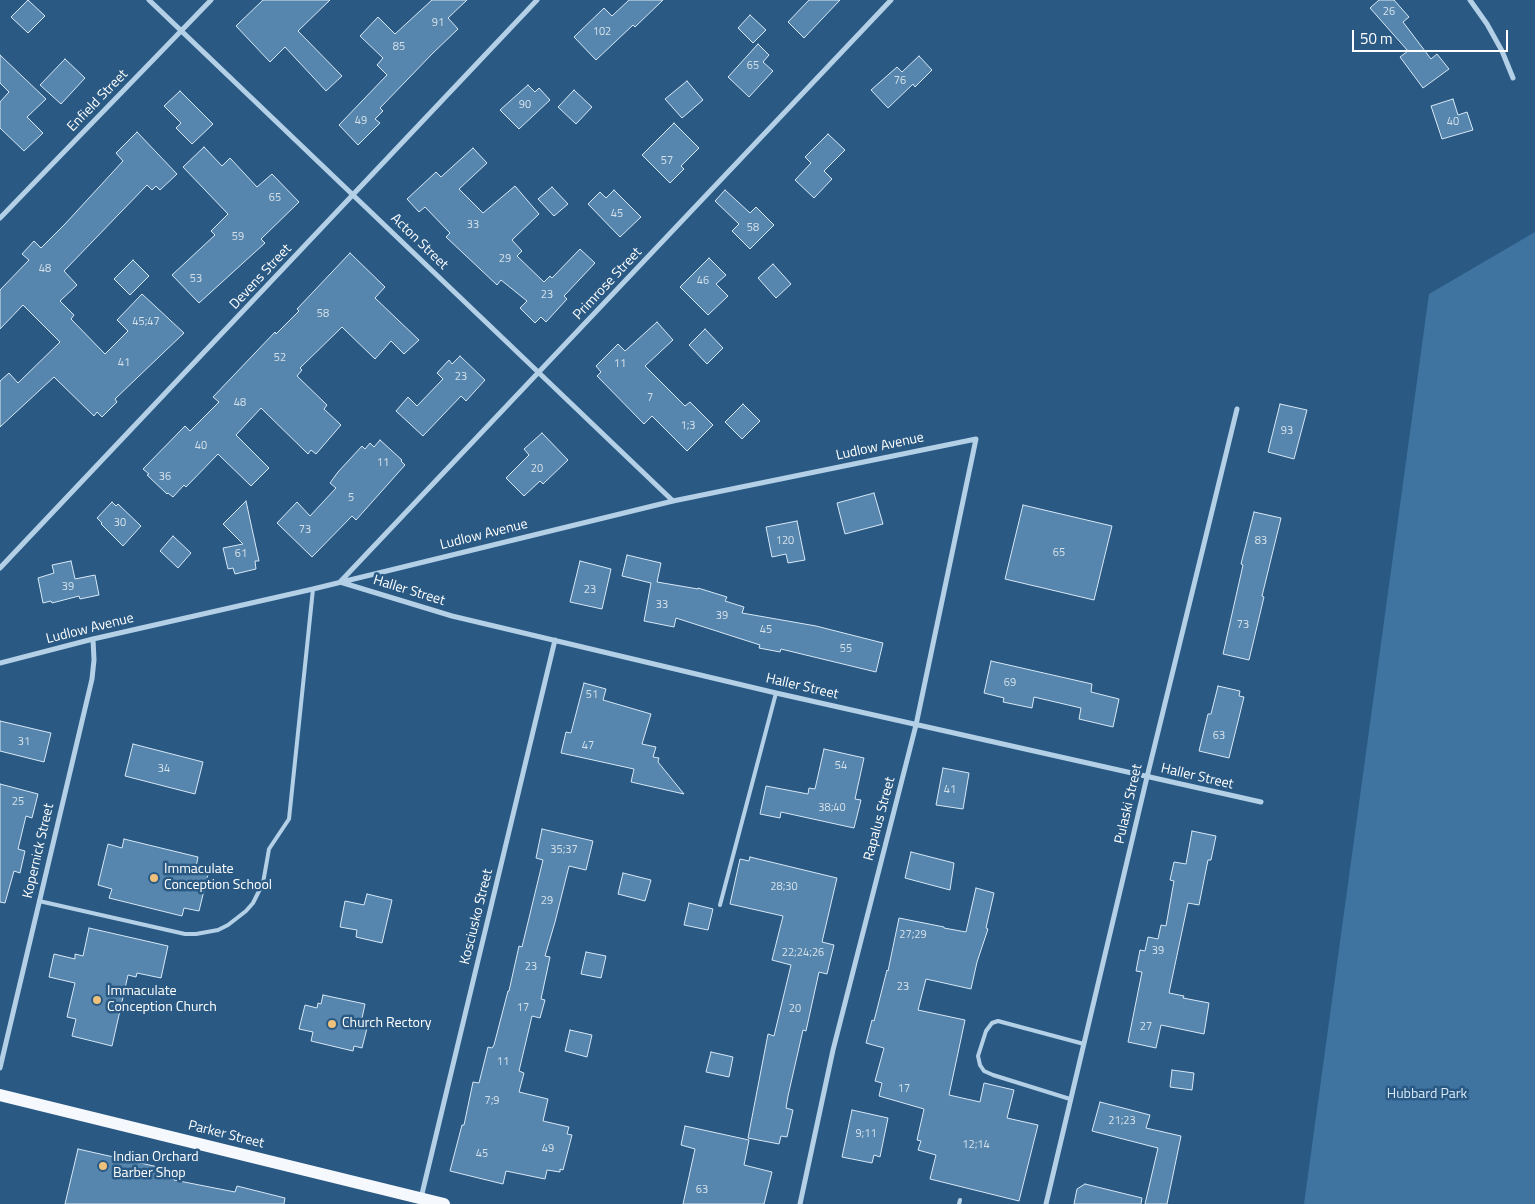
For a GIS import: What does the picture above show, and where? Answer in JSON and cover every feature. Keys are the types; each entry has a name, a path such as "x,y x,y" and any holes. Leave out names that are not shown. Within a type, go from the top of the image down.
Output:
{"main road":[{"name":"Parker Street","path":"0,1095 444,1204"}],"street":[{"name":"Acton Street","path":"149,0 673,501"},
{"name":"Enfield Street","path":"0,218 211,0"},
{"name":"Devens Street","path":"0,568 537,0"},
{"name":"Primrose Street","path":"340,582 891,0"},
{"path":"1470,0 1498,44 1513,78"},
{"name":"Pulaski Street","path":"1046,1204 1147,777 1237,409"},
{"name":"Ludlow Avenue","path":"0,663 93,639 313,589 673,501 976,439"},
{"name":"Rapalus Street","path":"800,1204 833,1050 916,725 976,439"},
{"name":"Haller Street","path":"340,582 452,616 776,693 1261,802"},
{"name":"Kopernick Street","path":"0,1068 92,679 94,660 93,639"},
{"name":"Kosciusko Street","path":"421,1198 555,640"}],"lane":[{"path":"39,901 185,934 207,933 218,930 246,911 253,903 263,883 269,849 289,819 313,589"},
{"path":"720,905 776,693"},
{"path":"1070,1099 993,1076 984,1071 978,1056 986,1031 992,1023 998,1021 1084,1044"}],"green space":[{"name":"Hubbard Park","path":"1535,232 1535,1204 1304,1204 1429,294"}],"building":[{"path":"28,0 45,16 28,33 11,17"},
{"path":"263,0 330,0 298,31 342,76 326,91 285,47 270,62 236,26"},
{"path":"432,0 467,0 448,18 458,29 380,108 383,111 375,119 380,123 358,145 339,125 387,75 377,65 383,58 360,36 378,17 395,34"},
{"path":"629,0 663,0 596,60 574,37 604,8 612,16"},
{"path":"809,0 840,0 804,38 788,22"},
{"path":"1379,0 1394,0 1409,17 1403,22 1431,59 1437,54 1449,69 1423,88 1400,57 1408,51 1370,8"},
{"path":"750,15 766,30 753,43 738,28"},
{"path":"758,44 769,55 763,62 773,71 749,97 728,77"},
{"path":"0,55 46,99 27,117 43,133 24,151 0,128 0,102 9,92 0,83"},
{"path":"919,56 932,70 915,87 913,84 888,108 871,90 897,67 902,72"},
{"path":"65,59 85,78 61,104 40,85"},
{"path":"687,81 703,100 682,118 665,99"},
{"path":"528,85 535,92 539,88 550,100 519,129 500,110"},
{"path":"574,90 592,107 576,124 558,107"},
{"path":"180,91 213,124 192,144 176,128 181,123 164,106"},
{"path":"1453,99 1458,115 1467,112 1473,130 1442,139 1431,106"},
{"path":"674,123 699,148 681,166 684,169 670,183 642,155"},
{"path":"137,132 177,174 160,190 156,186 152,190 147,185 64,271 77,285 60,301 74,315 71,319 105,354 128,331 117,320 142,294 184,333 115,399 117,402 102,417 97,412 94,416 54,377 0,427 0,381 9,373 18,383 60,342 23,305 0,329 0,290 29,260 22,254 34,241 41,248 123,161 116,153"},
{"path":"828,134 845,150 824,171 832,179 814,198 795,180 811,163 805,157"},
{"path":"204,147 222,166 230,158 257,187 272,174 299,202 261,239 265,243 199,303 172,275 215,235 211,231 228,214 183,167"},
{"path":"473,148 487,163 459,189 483,213 515,186 539,214 512,240 522,251 517,256 544,282 550,276 552,278 580,249 595,263 564,296 567,299 546,322 541,317 535,323 520,308 527,301 501,280 497,285 446,237 450,233 425,207 419,212 407,199 436,172 441,177"},
{"path":"552,187 568,204 554,216 538,199"},
{"path":"614,190 641,217 620,237 588,204 600,192 606,198"},
{"path":"725,190 750,213 756,207 774,225 750,249 732,231 739,224 715,201"},
{"path":"350,253 385,287 375,298 419,340 404,354 391,341 375,359 342,327 300,368 302,370 297,376 327,405 324,409 341,425 316,454 311,450 308,454 261,408 236,435 269,468 251,486 218,454 186,487 184,485 173,497 167,494 143,469 185,426 190,431 219,402 213,397 275,332 276,334 299,311 297,309"},
{"path":"709,258 726,275 716,284 728,296 708,315 680,287"},
{"path":"133,260 149,276 130,295 114,279"},
{"path":"773,264 791,284 776,298 758,278"},
{"path":"657,322 673,340 645,366 685,406 690,402 713,425 687,451 652,416 644,424 597,376 601,372 596,366 618,344 625,351"},
{"path":"705,329 723,348 707,364 689,345"},
{"path":"460,356 485,380 466,401 461,396 423,436 396,411 408,397 417,406 443,379 437,373 449,360 452,364"},
{"path":"743,404 760,421 742,439 725,422"},
{"path":"1280,404 1307,410 1294,459 1268,452"},
{"path":"542,433 568,460 543,484 540,481 524,496 506,478 529,455 524,449"},
{"path":"380,440 405,465 356,520 352,516 312,557 277,523 297,502 310,516 336,488 330,483 338,472 362,446 365,449 370,443 374,447"},
{"path":"874,493 883,524 845,534 837,503"},
{"path":"246,501 259,561 255,561 256,569 235,574 233,568 228,569 223,548 243,544 223,524"},
{"path":"112,502 116,506 118,504 141,526 123,546 97,518"},
{"path":"1023,505 1112,526 1094,600 1005,579"},
{"path":"1254,512 1281,518 1249,660 1223,654 1243,565 1241,564"},
{"path":"797,521 805,560 788,563 786,554 772,557 766,527"},
{"path":"173,536 191,553 178,568 160,551"},
{"path":"627,555 661,563 657,582 698,588 727,597 725,601 744,607 742,613 816,626 883,643 876,672 781,649 780,652 759,648 760,645 676,618 674,627 644,621 651,583 622,576"},
{"path":"71,561 75,579 95,575 99,595 80,599 79,596 52,603 51,601 43,603 38,578 54,573 52,565"},
{"path":"580,561 611,569 602,609 570,602"},
{"path":"991,661 1092,684 1091,692 1119,699 1113,727 1079,719 1081,708 1034,697 1032,708 1003,702 1004,698 984,693"},
{"path":"584,683 606,689 603,700 651,714 642,744 656,747 653,757 659,758 658,762 684,794 631,782 634,769 561,753 566,732 571,733"},
{"path":"1218,686 1240,691 1239,696 1244,697 1229,758 1199,751 1208,714 1211,714"},
{"path":"0,721 51,733 44,762 0,751"},
{"path":"133,744 203,762 195,794 125,776"},
{"path":"824,749 864,758 855,799 861,800 854,828 781,812 780,818 760,814 766,786 808,794 809,788 815,789"},
{"path":"943,768 969,773 963,809 936,805"},
{"path":"0,784 38,794 32,818 26,816 18,849 25,851 20,873 14,871 5,903 0,902"},
{"path":"542,829 593,841 586,870 569,866 545,956 550,957 541,999 545,1000 540,1018 532,1016 519,1071 524,1073 519,1092 548,1099 543,1121 569,1127 567,1134 572,1135 563,1170 560,1169 560,1172 547,1170 545,1179 506,1171 503,1184 450,1171 462,1125 464,1125 473,1082 479,1083 488,1047 492,1048 494,1045 519,946 522,947 543,860 536,858"},
{"path":"1192,831 1216,836 1211,860 1208,860 1199,905 1188,903 1169,993 1209,1003 1204,1034 1161,1025 1156,1048 1128,1042 1142,972 1136,971 1140,950 1145,951 1148,937 1158,939 1161,925 1166,926 1174,881 1170,880 1174,862 1186,864"},
{"name":"Immaculate Conception School","path":"124,839 198,857 196,867 209,870 199,911 184,908 182,916 109,898 112,889 98,885 108,844 122,848"},
{"path":"911,852 954,863 950,890 905,878"},
{"path":"750,857 837,878 822,942 834,945 827,974 819,972 806,1031 803,1030 788,1096 786,1108 793,1110 787,1137 781,1136 779,1144 748,1138 768,1034 774,1036 791,965 772,960 783,916 730,904 740,859 749,861"},
{"path":"623,873 651,880 645,901 618,894"},
{"path":"976,888 994,893 986,928 988,929 977,962 971,989 926,979 918,1010 965,1020 949,1095 980,1102 984,1083 1014,1090 1007,1118 1038,1125 1019,1201 930,1179 936,1155 918,1150 921,1141 917,1140 924,1109 879,1096 882,1083 875,1081 884,1048 866,1043 888,971 899,918 966,932"},
{"path":"367,894 392,900 382,943 356,937 357,930 340,927 345,901 364,905"},
{"path":"689,903 713,909 708,930 684,925"},
{"name":"Immaculate Conception Church","path":"89,928 168,946 161,978 137,973 136,977 128,975 112,1046 72,1036 76,1019 67,1017 75,983 49,977 54,954 75,959 75,954 83,956"},
{"path":"586,952 606,956 601,978 581,974"},
{"name":"Church Rectory","path":"323,995 365,1004 361,1023 368,1024 362,1048 354,1046 353,1051 311,1041 313,1032 299,1029 305,1005 317,1008 318,1003 321,1004"},
{"path":"570,1030 592,1035 587,1057 565,1051"},
{"path":"711,1052 733,1057 729,1077 706,1072"},
{"path":"1172,1070 1194,1073 1192,1090 1170,1087"},
{"path":"1100,1102 1150,1115 1146,1128 1181,1136 1167,1204 1145,1204 1158,1148 1092,1131"},
{"path":"852,1110 888,1118 880,1157 874,1155 872,1163 842,1157"},
{"path":"685,1126 749,1140 744,1165 772,1172 764,1204 683,1204 695,1149 681,1145"},
{"path":"78,1149 176,1171 174,1180 235,1192 237,1186 285,1198 284,1204 65,1204"},
{"path":"1085,1184 1142,1198 1141,1204 1074,1204 1077,1189"}],"place":[{"name":"Immaculate Conception School","path":"154,878"},
{"name":"Immaculate Conception Church","path":"97,1000"},
{"name":"Church Rectory","path":"332,1024"},
{"name":"Indian Orchard Barber Shop","path":"103,1166"}]}
